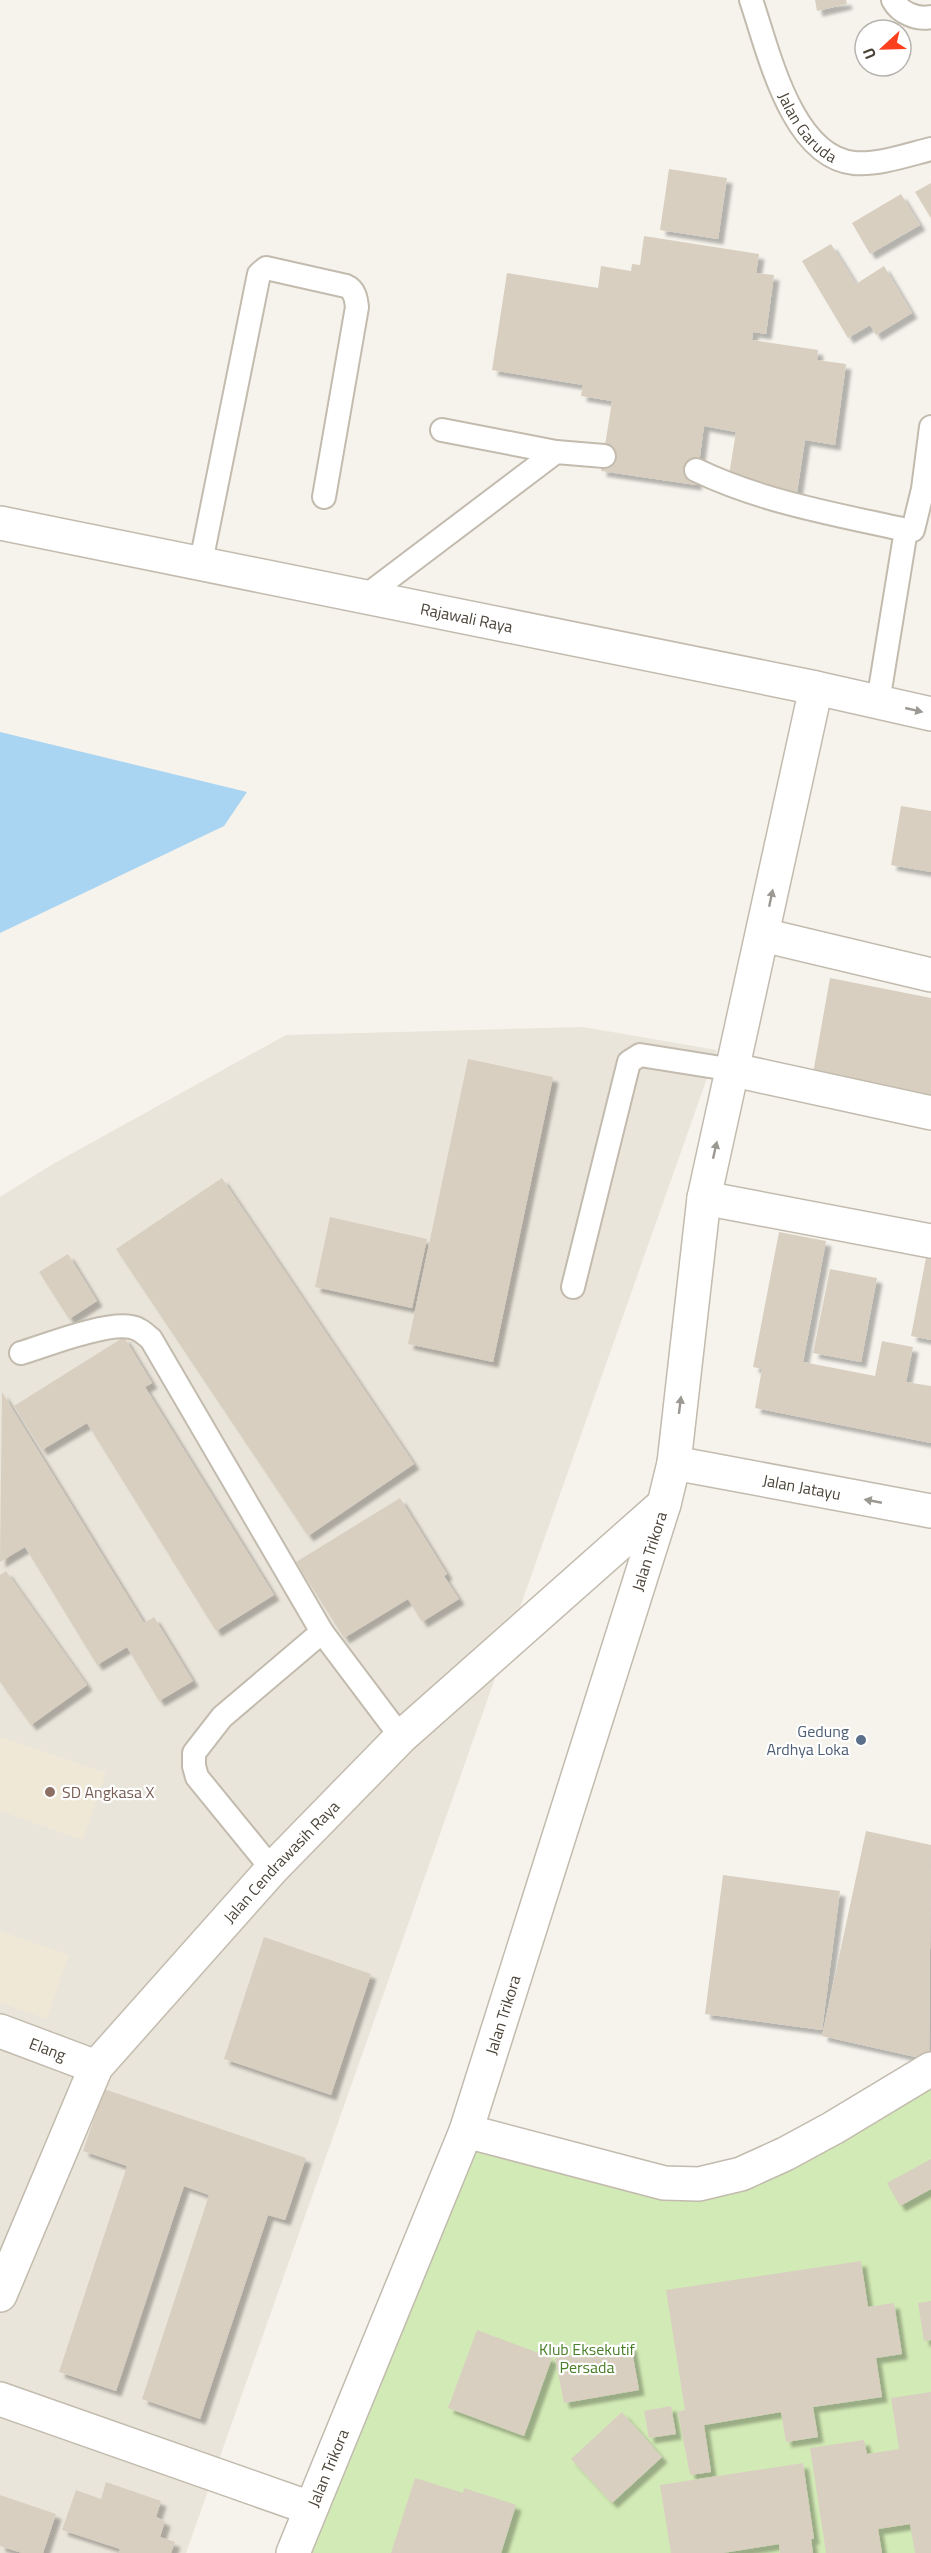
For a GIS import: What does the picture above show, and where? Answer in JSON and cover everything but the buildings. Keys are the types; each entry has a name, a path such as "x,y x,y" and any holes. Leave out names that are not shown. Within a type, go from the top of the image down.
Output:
{"street":[{"name":"Rajawali Raya","path":"0,523 816,688 931,714"},
{"name":"Jalan Trikora","path":"293,2553 466,2131 664,1504 674,1463 704,1198 734,1070 816,688"},
{"path":"762,936 931,975"},
{"path":"734,1070 931,1113"},
{"path":"704,1198 931,1241"},
{"name":"Jalan Jatayu","path":"674,1463 931,1511"},
{"name":"Jalan Cendrawasih Raya","path":"0,2295 96,2067 272,1869 401,1737 664,1504"},
{"name":"Elang","path":"0,2031 96,2067"},
{"path":"466,2131 664,2183 699,2184 741,2174 784,2154 833,2128 931,2069"},
{"path":"0,2399 310,2508"}],"lane":[{"name":"Jalan Garuda","path":"751,0 784,97 800,126 826,153 853,163 880,161 931,149"},
{"path":"893,0 910,15 931,17"},
{"path":"201,562 259,274 266,268 346,286 356,297 357,308 324,497"},
{"path":"696,471 747,492 783,503 914,530 931,427"},
{"path":"442,430 556,453 604,456"},
{"path":"363,598 556,453"},
{"path":"878,702 906,530"},
{"path":"573,1287 629,1062 640,1055 734,1070"},
{"path":"21,1353 91,1332 121,1327 136,1329 151,1339 322,1632 401,1737"},
{"path":"272,1869 197,1777 194,1753 222,1717 322,1632"}],"shaded area":[{"path":"583,1027 717,1050 186,2553 0,2553 0,1197 53,1164 286,1035"},
{"name":"SD Angkasa X","path":"0,1737 106,1773 83,1840 0,1811"},
{"path":"0,1931 69,1955 47,2019 0,2003"}],"green space":[{"name":"Klub Eksekutif Persada","path":"931,2069 931,2553 297,2553 466,2131 699,2184"}],"water":[{"path":"0,732 247,792 224,826 0,933"}],"place":[{"name":"Gedung Ardhya Loka","path":"861,1740"},
{"name":"SD Angkasa X","path":"50,1792"}]}
